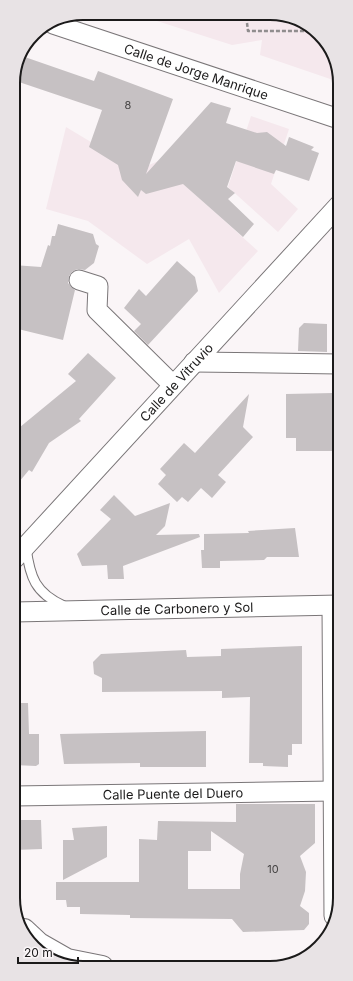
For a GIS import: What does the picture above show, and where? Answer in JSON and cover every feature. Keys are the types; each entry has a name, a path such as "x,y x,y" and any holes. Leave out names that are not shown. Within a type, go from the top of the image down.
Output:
{"street":[{"name":"Calle de Jorge Manrique","path":"57,25 333,117"},
{"name":"Calle de Vitruvio","path":"20,552 333,211"},
{"path":"79,280 98,286 97,310 173,385"},
{"path":"194,362 333,364"},
{"name":"Calle de Carbonero y Sol","path":"20,612 71,609 333,606"},
{"path":"333,745 333,854"},
{"name":"Calle Puente del Duero","path":"20,796 332,791"},
{"path":"40,944 62,957"}],"lane":[{"path":"20,552 33,581 52,601 71,609"}],"path":[{"path":"247,23 248,31 305,31"}],"shaded area":[{"path":"154,20 270,20 291,23 315,38 330,62 333,80 260,55 262,40 232,45"},
{"path":"251,116 289,129 271,184 298,209 278,232 228,187"},
{"path":"66,127 126,163 147,166 158,161 258,251 219,293 189,239 147,264 88,221 46,209"}],"building":[{"path":"25,57 94,81 98,71 173,99 146,174 211,102 231,108 226,123 257,133 267,132 286,146 289,137 314,147 311,150 319,153 309,181 276,170 274,174 236,161 227,187 235,193 228,199 254,224 243,237 183,184 146,194 141,190 138,197 122,180 118,165 89,147 102,110 20,82 22,66"},
{"path":"58,224 93,234 96,244 99,246 94,263 85,270 77,269 69,276 68,283 75,290 63,340 20,329 20,266 41,267 48,245 50,246 52,236 55,236"},
{"path":"177,261 195,277 198,291 148,345 134,331 141,324 124,308 139,289 146,296"},
{"path":"304,323 327,324 327,352 298,351 299,328"},
{"path":"88,353 116,378 79,419 81,421 49,443 32,472 29,470 20,481 20,427 76,381 68,374"},
{"path":"333,393 333,451 296,451 296,438 286,438 286,394"},
{"path":"249,394 243,427 253,437 218,475 226,482 212,498 201,488 188,502 182,497 177,502 158,484 166,475 160,469 184,443 195,453"},
{"path":"114,495 135,516 170,503 165,526 156,535 199,534 200,537 123,566 124,579 108,579 107,565 82,566 77,554 111,519 100,510"},
{"path":"295,528 299,557 267,557 264,560 220,561 220,568 202,568 201,550 204,550 204,534 249,533 248,531"},
{"path":"302,646 302,744 292,744 292,755 288,755 288,767 263,766 263,763 249,763 250,697 222,698 222,691 102,692 102,678 94,674 93,662 101,654 186,650 187,657 221,656 221,649"},
{"path":"20,703 28,703 29,734 39,734 39,764 36,766 20,765"},
{"path":"206,731 206,767 140,767 140,763 64,764 60,734"},
{"path":"236,804 315,804 315,843 300,856 306,872 305,891 300,906 309,913 309,924 304,930 243,932 232,919 130,918 130,915 80,914 80,907 67,907 66,900 56,900 56,882 139,882 139,839 157,840 158,821 236,822","holes":["211,831 244,854 240,874 240,889 188,889 188,851 211,851"]},
{"path":"20,820 41,820 42,849 20,850"},
{"path":"107,826 107,857 63,880 63,840 74,840 72,828"}]}
